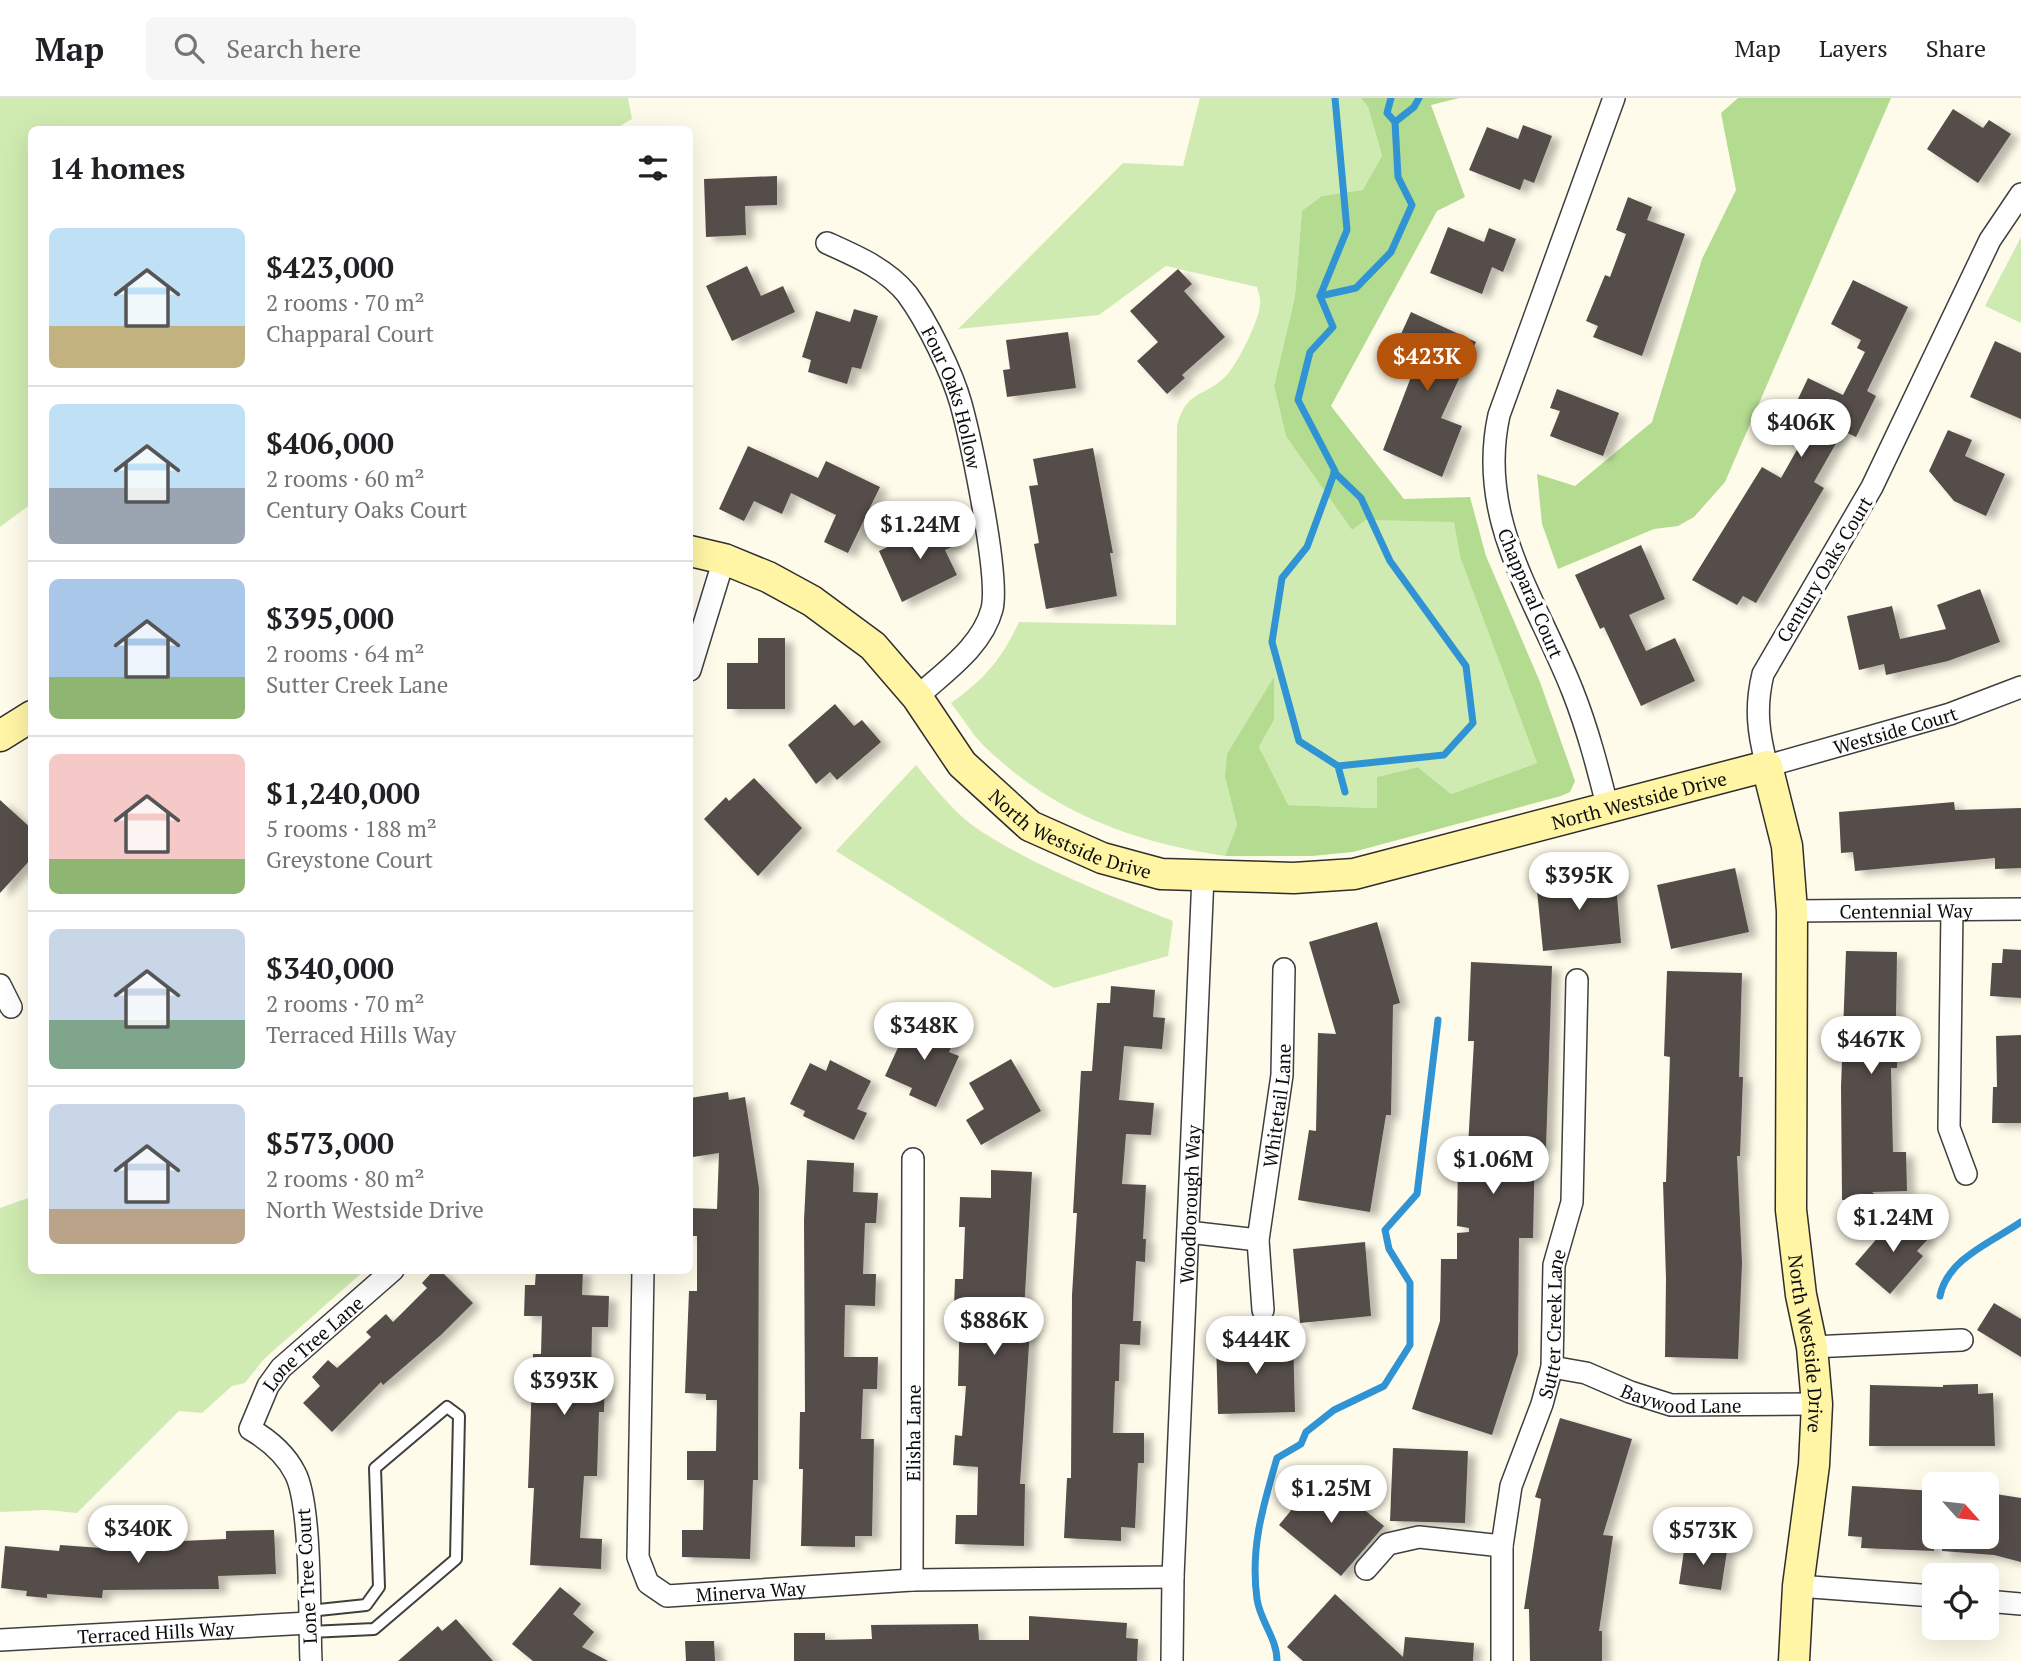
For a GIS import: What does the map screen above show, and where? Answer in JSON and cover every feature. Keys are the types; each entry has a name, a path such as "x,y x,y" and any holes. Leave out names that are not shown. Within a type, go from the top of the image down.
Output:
{"street":[{"name":"Chapparal Court","path":"1608,809 1589,735 1508,544 1492,479 1492,447 1499,415 1614,98"},
{"name":"Century Oaks Court","path":"1767,766 1756,718 1763,674 1872,487 1990,240 2021,194"},
{"name":"Four Oaks Hollow","path":"827,243 873,264 907,294 935,343 961,402 990,554 992,609 974,645 917,697"},
{"name":"North Westside Drive","path":"693,552 724,559 768,577 812,601 873,646 917,697 962,764 1030,826 1102,858 1161,874 1294,878 1354,874 1767,766 1787,846 1792,911 1791,1210 1801,1295 1812,1347 1816,1404 1814,1465 1798,1586 1794,1661"},
{"path":"693,660 724,559"},
{"name":"Westside Court","path":"1767,766 1950,714 2021,687"},
{"path":"0,736 28,718"},
{"name":"Woodborough Way","path":"1172,1661 1173,1577 1203,876"},
{"name":"Centennial Way","path":"1792,911 2021,909"},
{"path":"1952,910 1949,1128 1966,1174"},
{"name":"Whitetail Lane","path":"1263,1310 1258,1240 1282,1075 1283,969"},
{"name":"Sutter Creek Lane","path":"1502,1661 1502,1546 1511,1486 1542,1404 1552,1367 1554,1265 1572,1202 1577,980"},
{"path":"0,985 10,1007"},
{"name":"Elisha Lane","path":"912,1580 913,1159"},
{"path":"1188,1232 1258,1240"},
{"name":"Lone Tree Lane","path":"250,1429 268,1387 281,1368 388,1274"},
{"name":"Minerva Way","path":"643,1274 638,1557 648,1583 667,1596 912,1580 1173,1577"},
{"path":"1812,1347 1962,1340"},
{"name":"Baywood Lane","path":"1552,1367 1586,1373 1671,1405 1816,1404"},
{"name":"Lone Tree Court","path":"250,1429 283,1454 297,1476 304,1508 311,1661"},
{"path":"1366,1569 1388,1544 1419,1537 1502,1546"},
{"path":"1798,1586 1922,1595"},
{"path":"1999,1602 2021,1604"},
{"name":"Terraced Hills Way","path":"0,1640 309,1622"}],"lane":[{"path":"447,1407 459,1416 456,1559 374,1629 336,1631 309,1622 337,1608 366,1605 379,1587 375,1468 447,1407"}],"green space":[{"path":"0,98 628,98 632,119 620,126 28,126 28,506 0,527"},
{"path":"1200,98 1361,98 1368,107 1382,156 1364,190 1322,196 1302,212 1295,296 1274,386 1286,435 1352,530 1366,520 1454,521 1460,557 1537,763 1451,794 1418,767 1378,777 1378,808 1287,805 1259,747 1274,720 1273,679 1225,777 1237,825 1225,856 1126,833 1066,807 1010,769 984,746 951,703 991,668 1019,622 1176,625 1177,426 1190,400 1225,377 1241,353 1259,311 1257,287 1166,266 1099,315 958,329 1123,163 1183,166"},
{"path":"1361,98 1459,98 1431,105 1465,197 1437,211 1331,406 1404,499 1470,497 1486,556 1540,682 1575,781 1570,792 1561,796 1353,852 1312,856 1225,856 1237,825 1225,777 1227,754 1274,677 1274,720 1259,747 1288,805 1377,808 1377,777 1418,767 1451,794 1537,763 1460,557 1454,522 1366,520 1352,530 1286,436 1274,386 1295,296 1302,211 1322,196 1363,190 1382,156 1368,107"},
{"path":"1738,98 1891,98 1725,482 1694,517 1678,526 1654,529 1558,569 1542,524 1537,474 1575,486 1652,422 1702,259 1736,190 1721,113"},
{"path":"2021,237 2021,323 1985,306"},
{"path":"916,765 961,816 1002,844 1074,880 1173,921 1168,956 1054,988 836,851"},
{"path":"28,1198 28,1274 361,1274 264,1359 245,1383 232,1386 202,1413 179,1411 77,1513 47,1510 0,1512 0,1208"}],"building":[{"path":"1953,109 1983,128 1989,120 2011,134 1978,183 1927,149"},
{"path":"1523,125 1552,136 1534,183 1524,179 1520,190 1469,170 1487,127 1518,139"},
{"path":"777,176 777,205 745,206 746,235 706,237 704,179"},
{"path":"1628,197 1652,207 1647,220 1685,234 1642,356 1593,337 1598,326 1586,321 1605,275 1610,277 1626,234 1616,230"},
{"path":"1448,227 1484,242 1489,228 1516,239 1503,272 1492,267 1482,294 1430,273"},
{"path":"747,266 761,296 783,286 795,312 732,341 706,286"},
{"path":"1178,269 1192,284 1184,291 1225,337 1182,375 1185,378 1167,394 1137,361 1158,342 1130,311"},
{"path":"1853,280 1908,307 1867,391 1876,396 1856,437 1843,431 1814,482 1824,488 1756,603 1743,596 1737,605 1692,580 1762,467 1781,478 1807,432 1787,422 1808,378 1843,395 1865,352 1857,348 1861,340 1831,324"},
{"path":"854,309 878,316 861,369 852,367 847,384 808,372 811,360 802,357 816,311 850,322"},
{"path":"1411,312 1476,342 1441,418 1462,426 1442,477 1383,450 1411,377 1387,365"},
{"path":"1068,332 1076,388 1007,397 1003,370 1010,369 1006,340"},
{"path":"1995,341 2021,353 2021,419 1970,397"},
{"path":"1557,389 1619,413 1603,456 1550,436 1560,411 1550,408"},
{"path":"1948,430 1972,440 1965,456 2005,474 1986,516 1954,501 1929,471"},
{"path":"748,446 818,478 826,461 880,487 848,553 824,542 836,515 791,493 782,514 754,501 744,521 719,509"},
{"path":"1093,448 1113,553 1110,553 1117,596 1046,609 1034,544 1039,543 1029,486 1038,485 1033,459"},
{"path":"944,520 956,545 945,550 957,575 902,602 879,551"},
{"path":"1641,545 1665,599 1629,615 1646,651 1675,638 1695,681 1641,706 1604,627 1600,629 1575,575"},
{"path":"1980,589 2000,642 1948,661 1886,675 1884,664 1859,670 1847,616 1892,606 1900,639 1946,629 1937,605"},
{"path":"758,638 785,638 785,709 727,709 727,663 758,663"},
{"path":"835,704 854,726 862,720 881,742 837,780 830,772 816,784 788,745"},
{"path":"754,778 802,828 758,876 704,819 726,797 729,801"},
{"path":"0,800 28,825 28,862 0,893"},
{"path":"1954,802 1955,810 2021,808 2021,868 1995,869 1995,858 1855,871 1853,852 1841,853 1839,812"},
{"path":"1735,868 1749,932 1671,949 1657,885"},
{"path":"1615,873 1621,943 1543,951 1536,880"},
{"path":"1377,922 1400,1003 1393,1005 1391,1115 1386,1115 1370,1212 1298,1200 1309,1130 1316,1131 1318,1033 1336,1034 1309,942"},
{"path":"2003,949 2021,950 2021,998 1990,996 1992,963 2002,963"},
{"path":"1846,951 1897,952 1896,1019 1908,1020 1908,1056 1897,1056 1897,1068 1891,1068 1893,1152 1906,1152 1907,1191 1872,1192 1881,1199 1842,1200 1841,1087"},
{"path":"1471,962 1552,966 1546,1148 1535,1147 1533,1238 1519,1238 1518,1354 1492,1435 1412,1409 1440,1321 1441,1259 1457,1259 1457,1233 1469,1232 1469,1228 1457,1226 1458,1164 1467,1164 1474,1041 1468,1041"},
{"path":"1667,971 1742,973 1739,1077 1743,1077 1740,1156 1737,1156 1742,1263 1738,1359 1665,1357 1663,1182 1666,1182 1670,1057 1664,1056"},
{"path":"1111,986 1155,990 1153,1017 1165,1018 1162,1049 1124,1046 1119,1100 1154,1103 1151,1135 1126,1134 1122,1184 1146,1185 1143,1239 1146,1239 1145,1262 1136,1261 1133,1321 1141,1321 1140,1345 1120,1344 1119,1381 1115,1381 1113,1433 1144,1433 1144,1463 1138,1463 1135,1528 1121,1527 1121,1541 1064,1538 1067,1478 1071,1478 1072,1295 1077,1213 1073,1213 1081,1071 1092,1071 1097,1003 1110,1003"},
{"path":"911,1019 955,1039 949,1052 959,1056 936,1107 909,1095 912,1088 885,1076"},
{"path":"2021,1035 2021,1123 1992,1123 1993,1087 1997,1087 1996,1036"},
{"path":"1011,1059 1041,1111 981,1145 966,1120 984,1109 969,1083"},
{"path":"830,1060 871,1081 857,1109 867,1113 854,1140 803,1116 805,1111 790,1104 810,1063 826,1071"},
{"path":"728,1092 729,1100 745,1097 759,1188 758,1480 753,1480 750,1559 682,1557 682,1530 703,1530 704,1480 687,1480 687,1451 716,1451 717,1400 706,1400 706,1394 685,1393 689,1291 697,1291 697,1236 693,1236 693,1208 717,1209 719,1153 693,1157 693,1098"},
{"path":"807,1160 854,1163 853,1192 878,1193 876,1223 865,1223 863,1274 876,1274 875,1306 845,1305 844,1357 878,1357 877,1389 863,1389 861,1439 874,1439 872,1536 855,1536 855,1547 801,1546 803,1469 799,1469 800,1412 805,1412 804,1220"},
{"path":"991,1170 1032,1172 1023,1329 1030,1329 1020,1484 1025,1484 1024,1546 955,1544 956,1515 977,1515 978,1467 953,1465 955,1435 962,1436 966,1386 958,1386 960,1307 954,1307 955,1279 963,1279 965,1227 959,1227 960,1197 991,1198"},
{"path":"1898,1214 1928,1239 1917,1251 1923,1256 1890,1294 1855,1264"},
{"path":"1365,1242 1371,1316 1300,1323 1293,1249"},
{"path":"430,1274 444,1274 473,1303 441,1335 383,1385 381,1382 332,1432 303,1403 320,1386 312,1377 328,1360 337,1368 371,1337 366,1332 386,1314 393,1322 427,1288 422,1283"},
{"path":"536,1274 583,1274 582,1295 609,1296 608,1327 592,1327 591,1381 605,1381 604,1412 599,1412 597,1476 584,1476 580,1538 602,1539 601,1569 530,1565 534,1488 528,1488 533,1354 541,1354 542,1316 524,1316 525,1285 535,1285"},
{"path":"1994,1303 2021,1319 2021,1357 1977,1330"},
{"path":"1293,1337 1295,1412 1218,1414 1216,1339"},
{"path":"1978,1384 1978,1394 1993,1393 1995,1446 1869,1446 1870,1385 1943,1387"},
{"path":"1560,1418 1632,1439 1603,1535 1613,1536 1599,1631 1602,1631 1602,1661 1530,1661 1529,1609 1524,1609 1541,1499 1535,1497"},
{"path":"1393,1448 1468,1451 1465,1523 1390,1521"},
{"path":"1321,1474 1384,1526 1341,1576 1279,1525"},
{"path":"1852,1486 1922,1490 1922,1549 1934,1551 1861,1548 1862,1537 1848,1536"},
{"path":"1999,1495 2021,1498 2021,1562 1994,1555 1942,1551 1999,1549"},
{"path":"274,1530 276,1574 218,1576 219,1589 103,1590 102,1598 47,1594 47,1598 26,1596 27,1591 1,1588 5,1546 59,1551 60,1545 115,1549 115,1544 226,1539 226,1531"},
{"path":"1685,1544 1727,1551 1721,1590 1679,1584"},
{"path":"560,1587 581,1604 573,1614 594,1632 582,1647 608,1661 533,1661 512,1644"},
{"path":"1335,1594 1403,1657 1405,1637 1474,1643 1473,1661 1303,1661 1287,1647"},
{"path":"1029,1616 1127,1623 1126,1638 1138,1639 1137,1661 794,1661 794,1633 825,1633 825,1640 872,1639 871,1625 978,1624 979,1640 1029,1640"},
{"path":"456,1619 493,1661 398,1661 438,1626 442,1631"},
{"path":"685,1641 714,1641 715,1661 686,1661"}],"waterway":[{"path":"1335,98 1347,230 1320,296 1333,327 1310,352 1298,400 1335,471 1307,547 1282,578 1272,642 1299,741 1338,766 1345,792"},
{"path":"1320,296 1356,288 1391,252 1412,205 1398,177 1395,122 1387,113 1391,98"},
{"path":"1395,122 1414,107 1419,98"},
{"path":"1334,472 1361,498 1390,561 1466,666 1473,723 1444,755 1338,766"},
{"path":"1277,1661 1274,1645 1259,1607 1255,1580 1263,1510 1277,1458 1301,1444 1306,1432 1334,1410 1384,1386 1410,1345 1410,1283 1389,1249 1385,1230 1417,1194 1438,1020"},
{"path":"1940,1296 1944,1283 1961,1262 1984,1244 2021,1222"}]}
